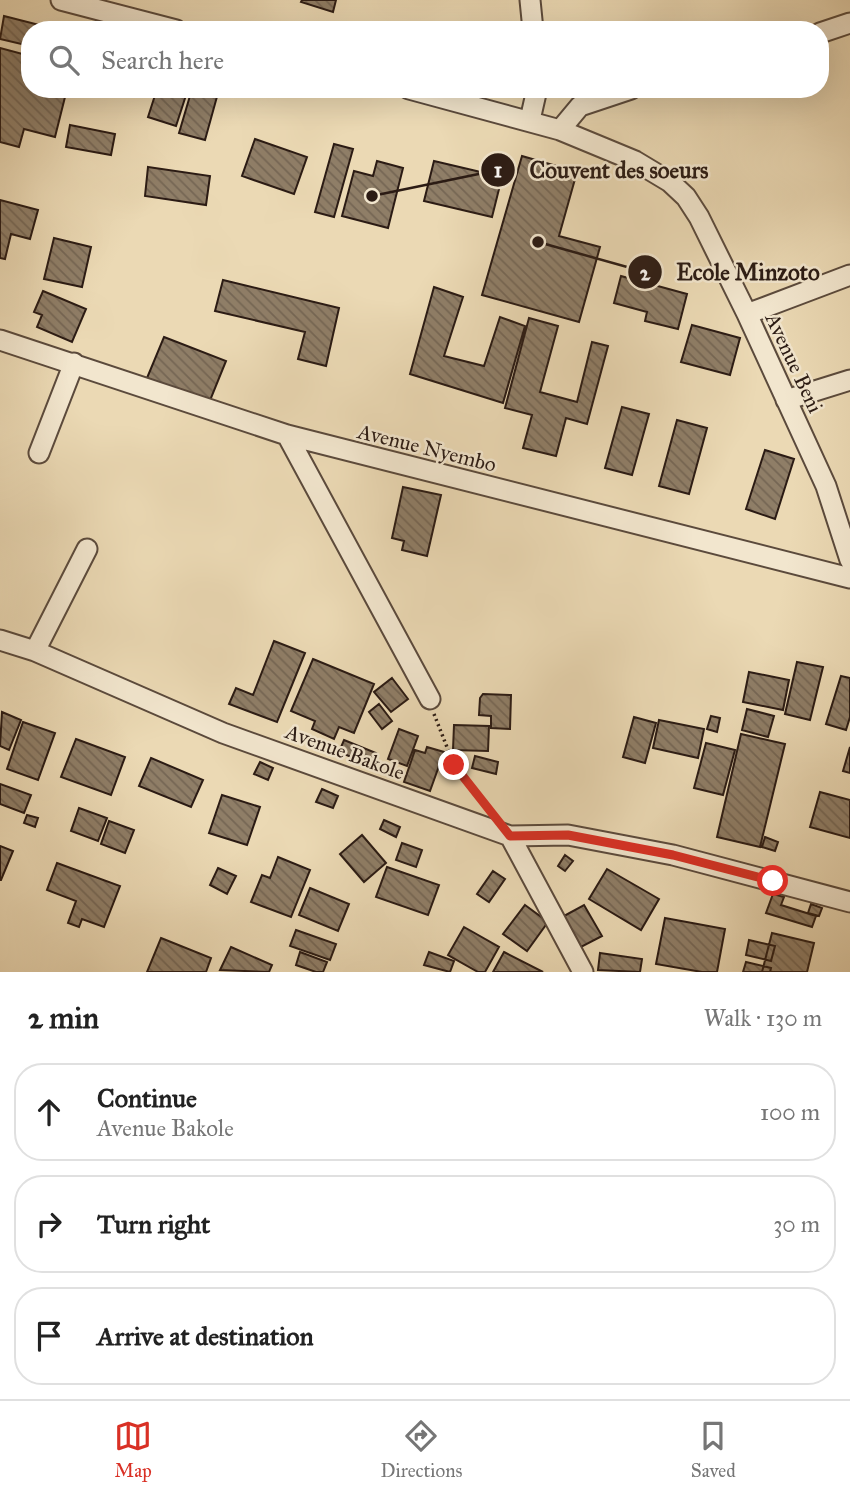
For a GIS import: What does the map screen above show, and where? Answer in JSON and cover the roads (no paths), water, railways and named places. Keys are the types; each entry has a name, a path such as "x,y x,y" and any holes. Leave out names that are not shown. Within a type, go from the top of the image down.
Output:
{"street":[{"path":"61,0 142,21"},
{"path":"530,0 532,21"},
{"path":"829,30 850,23"},
{"name":"Avenue Beni","path":"444,98 560,130 635,161 670,182 686,197 699,217 747,314 826,486 843,512 848,550"},
{"path":"530,120 535,98"},
{"path":"560,130 580,106 604,98"},
{"path":"747,314 850,275"},
{"name":"Avenue Nyembo","path":"0,340 287,435 850,578"},
{"path":"39,453 74,363"},
{"path":"786,401 850,380"},
{"path":"287,435 430,699"},
{"path":"35,650 87,549"},
{"name":"Avenue Bakole","path":"0,640 35,650 223,733 510,836 568,835 660,853 850,902"},
{"path":"510,836 583,972"}],"place":[{"name":"Couvent des soeurs","path":"372,196"},
{"name":"Ecole Minzoto","path":"538,242"}]}
